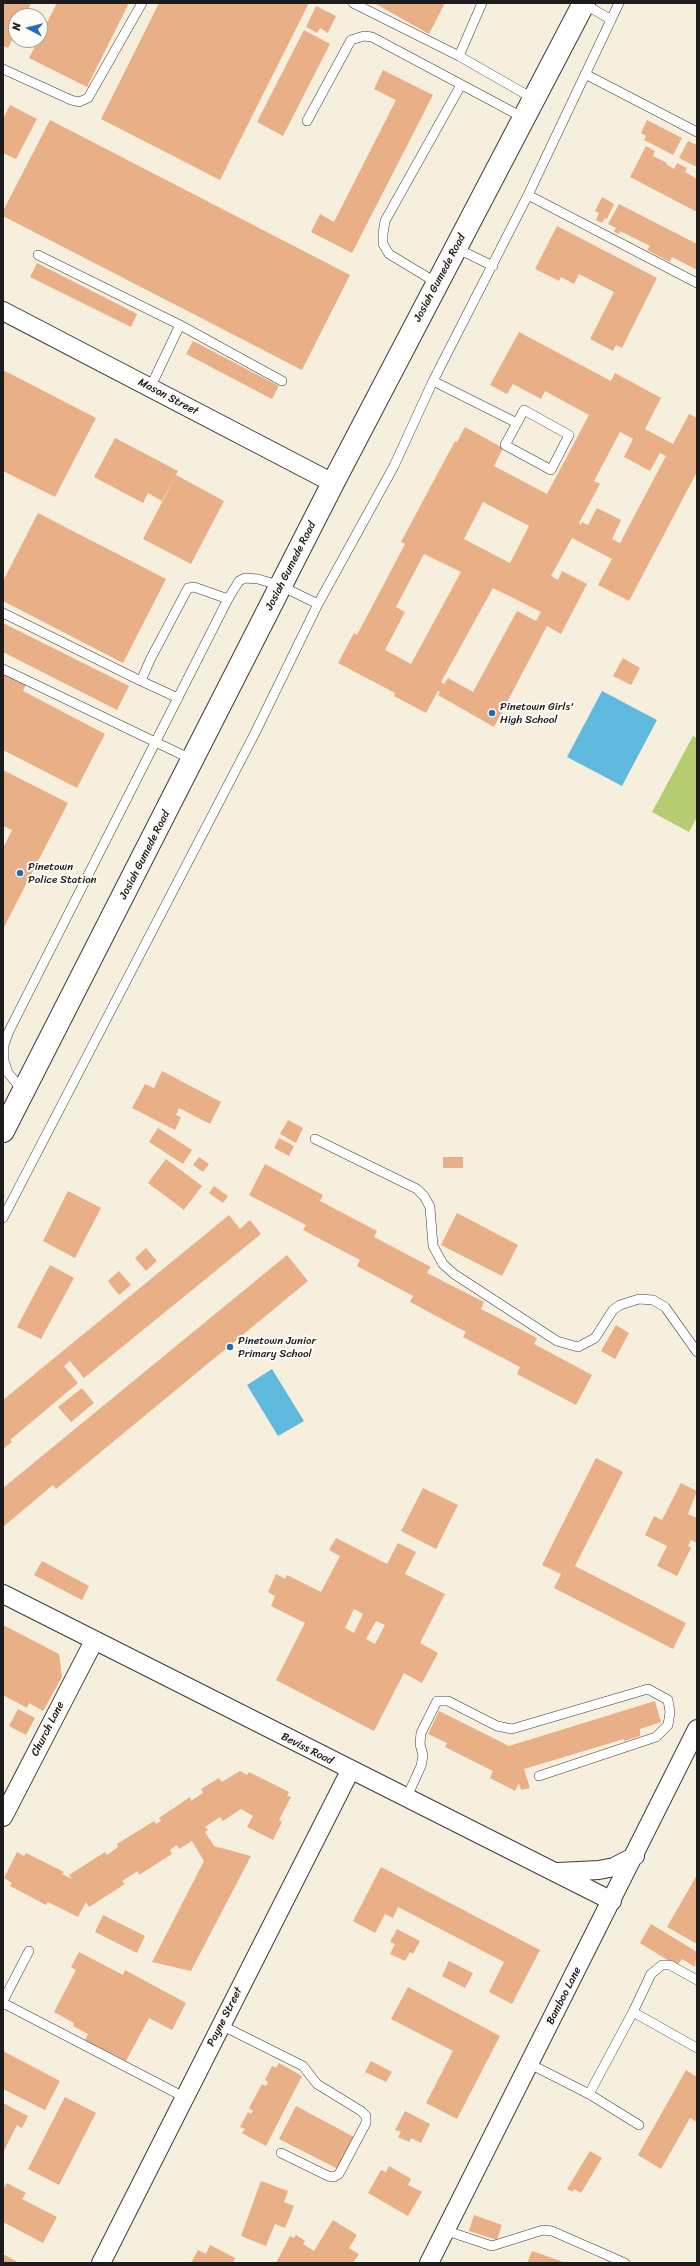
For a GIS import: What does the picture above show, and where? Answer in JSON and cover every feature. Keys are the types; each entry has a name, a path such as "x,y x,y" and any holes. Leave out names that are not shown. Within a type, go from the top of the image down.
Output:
{"main road":[{"name":"Josiah Gumede Road","path":"3,1131 333,483 584,3"}],"street":[{"name":"Mason Street","path":"3,311 333,483"},
{"name":"Beviss Road","path":"3,1594 350,1771 612,1901"},
{"name":"Church Lane","path":"3,1817 94,1641"},
{"name":"Bamboo Lane","path":"430,2263 697,1729"},
{"name":"Payne Street","path":"101,2263 350,1771"},
{"path":"551,1871 599,1870 614,1867 634,1856"}],"lane":[{"path":"3,69 71,100 79,102 88,98 142,3"},
{"path":"353,3 459,56 534,99"},
{"path":"459,56 482,3"},
{"path":"584,3 610,19"},
{"path":"3,1218 254,733 318,604 394,466 433,381 528,195 610,19 619,3"},
{"path":"307,121 351,40 358,37 372,37 524,118"},
{"path":"585,74 697,132"},
{"path":"437,283 389,254 383,244 383,234 385,221 461,85"},
{"path":"528,195 697,283"},
{"path":"456,248 493,266"},
{"path":"38,255 180,325 282,381"},
{"path":"150,388 180,325"},
{"path":"433,381 517,423"},
{"path":"524,410 569,435 551,470 505,445 517,423 524,410"},
{"path":"24,1092 8,1072 4,1061 4,1046 9,1031 228,599 239,582 245,578 258,579 281,586 318,604"},
{"path":"141,681 153,653 188,588 194,587 228,599"},
{"path":"3,613 178,698"},
{"path":"3,669 193,760"},
{"path":"314,1139 417,1190 424,1196 430,1207 433,1246 437,1256 443,1264 454,1274 557,1341 578,1347 595,1338 613,1310 620,1305 640,1299 653,1300 665,1307 697,1352"},
{"path":"406,1799 421,1766 423,1756 420,1744 421,1733 437,1701 448,1701 497,1726 512,1729 648,1689 668,1700 670,1712 668,1725 656,1737 539,1776"},
{"path":"29,1951 3,2002 184,2097"},
{"path":"588,2094 633,2012 651,1974 662,1965 670,1965 697,1980"},
{"path":"633,2012 697,2048"},
{"path":"221,2025 303,2066 317,2084 361,2111 366,2116 366,2123 363,2129 339,2174 334,2177 328,2176 281,2152"},
{"path":"530,2064 588,2094 640,2125"},
{"path":"447,2231 492,2246 543,2230 552,2231 625,2263"}],"green space":[{"path":"693,736 697,738 697,817 689,832 652,812"}],"water":[{"path":"602,691 657,720 622,786 567,757"},
{"path":"272,1369 304,1421 278,1436 247,1385"}],"building":[{"path":"3,3 31,3 29,8 8,8 8,48 3,46"},
{"path":"57,3 129,3 87,87 29,58 34,48 48,48 48,21"},
{"path":"159,3 309,3 220,180 101,119"},
{"path":"374,3 445,3 429,34"},
{"path":"316,6 336,16 328,33 320,28 317,33 306,27"},
{"path":"304,30 330,44 283,136 257,122"},
{"path":"383,70 433,95 352,253 311,232 320,214 334,222 396,100 374,89"},
{"path":"10,105 37,119 16,159 3,153 3,119"},
{"path":"50,120 350,275 302,370 3,216 3,211"},
{"path":"647,120 682,138 673,155 644,140 646,136 641,133"},
{"path":"688,141 697,145 697,167 679,158"},
{"path":"646,146 655,151 653,156 667,163 666,164 674,169 677,163 687,168 685,172 697,179 697,212 630,177"},
{"path":"602,197 614,204 607,219 605,218 602,223 596,220 599,213 595,211"},
{"path":"619,204 697,244 697,270 672,257 670,262 647,250 650,246 620,231 619,234 614,232 616,228 608,224"},
{"path":"557,226 657,278 622,348 616,345 613,351 590,339 614,292 579,274 574,284 561,277 559,281 535,269"},
{"path":"37,263 137,314 131,327 30,277"},
{"path":"519,332 611,381 615,373 661,398 645,429 673,444 689,414 697,418 697,472 629,601 598,585 612,559 572,538 551,576 558,580 562,571 587,584 561,634 547,626 494,727 438,695 440,692 438,691 426,713 394,696 395,693 338,663 354,633 357,635 405,544 401,542 455,441 457,442 465,427 503,448 494,466 547,494 589,415 545,391 541,399 513,384 507,394 490,385","holes":["620,432 633,439 624,457 650,471 660,453 666,456 620,543 612,539 621,520 597,508 588,525 582,522 581,525 579,523 600,484 594,481","483,502 529,526 510,563 464,539","424,554 461,572 411,664 385,650 405,612 396,607","493,588 541,612 536,621 517,611 473,692 448,678 444,684 441,682"]},
{"path":"193,341 279,386 272,399 186,354"},
{"path":"3,370 96,418 55,497 3,471"},
{"path":"115,438 178,471 162,501 148,493 143,503 94,477"},
{"path":"176,475 224,501 191,564 143,539"},
{"path":"38,513 166,579 123,663 3,601 3,581"},
{"path":"3,623 129,686 117,710 3,652"},
{"path":"623,658 640,668 631,685 613,676"},
{"path":"3,664 29,678 23,691 105,734 77,788 3,750"},
{"path":"3,770 68,803 3,929 3,848 12,830 3,826"},
{"path":"162,1071 221,1102 210,1124 179,1108 176,1115 181,1117 175,1130 132,1108 145,1084 154,1088"},
{"path":"288,1120 303,1128 296,1143 280,1134"},
{"path":"158,1128 192,1150 183,1164 149,1142"},
{"path":"279,1138 294,1146 289,1156 274,1148"},
{"path":"199,1157 209,1164 203,1172 193,1165"},
{"path":"443,1157 463,1157 463,1168 443,1168"},
{"path":"166,1159 202,1186 184,1210 148,1183"},
{"path":"265,1164 323,1195 320,1201 377,1231 374,1237 431,1267 427,1273 484,1302 481,1309 537,1338 534,1344 592,1375 576,1405 517,1374 520,1367 463,1337 466,1332 410,1302 413,1296 357,1266 360,1260 303,1230 306,1225 249,1195"},
{"path":"214,1186 228,1196 223,1203 209,1193"},
{"path":"68,1191 101,1208 75,1258 43,1241"},
{"path":"457,1213 518,1245 502,1276 441,1245"},
{"path":"229,1215 240,1229 250,1220 261,1234 84,1378 70,1361 64,1366 78,1383 10,1440 12,1442 3,1449 3,1400"},
{"path":"146,1248 157,1261 146,1271 135,1258"},
{"path":"287,1255 308,1281 56,1489 53,1485 3,1527 3,1488"},
{"path":"50,1265 74,1278 41,1339 17,1327"},
{"path":"119,1271 131,1285 119,1295 108,1281"},
{"path":"616,1325 629,1333 615,1359 601,1351"},
{"path":"82,1388 94,1403 71,1422 58,1407"},
{"path":"596,1458 623,1472 575,1566 686,1623 673,1649 554,1588 561,1574 542,1565"},
{"path":"681,1483 697,1491 688,1514 697,1518 697,1543 691,1540 688,1546 691,1548 677,1576 657,1566 667,1546 645,1535 654,1516 662,1520"},
{"path":"423,1488 458,1505 436,1549 401,1531"},
{"path":"336,1538 387,1564 398,1543 416,1552 405,1574 445,1594 420,1643 438,1653 422,1683 404,1673 374,1731 276,1680 305,1623 271,1606 275,1596 268,1592 276,1574 285,1579 287,1575 321,1592 340,1556 329,1550","holes":["354,1609 363,1614 354,1633 345,1628","376,1621 385,1625 375,1644 366,1639"]},
{"path":"42,1561 89,1586 82,1600 34,1575"},
{"path":"3,1625 59,1654 62,1677 43,1711 29,1703 27,1708 3,1695"},
{"path":"655,1701 661,1722 640,1729 640,1736 624,1741 624,1739 524,1769 530,1788 521,1790 519,1783 515,1791 490,1778 493,1771 445,1747 447,1743 428,1734 439,1711 509,1746"},
{"path":"18,1709 35,1718 26,1735 9,1726"},
{"path":"240,1771 247,1775 249,1772 289,1792 287,1796 291,1797 279,1820 282,1822 273,1840 247,1827 253,1816 241,1809 223,1821 220,1817 205,1827 208,1830 205,1832 214,1846 251,1856 191,1971 152,1962 204,1861 192,1841 179,1849 177,1845 170,1850 172,1854 139,1875 138,1871 122,1881 125,1884 89,1907 86,1902 78,1917 48,1902 46,1905 10,1886 12,1883 4,1878 17,1852 24,1856 26,1853 64,1872 62,1874 72,1879 69,1875 105,1852 107,1855 118,1847 117,1844 154,1821 156,1824 161,1821 159,1818 190,1797 191,1801 203,1793 201,1789 219,1778 222,1782"},
{"path":"381,1867 540,1950 512,2004 489,1992 504,1962 398,1907 393,1918 385,1914 375,1933 353,1921"},
{"path":"697,1875 697,1944 667,1927"},
{"path":"103,1915 145,1936 137,1953 95,1932"},
{"path":"651,1924 697,1952 695,1967 682,1959 677,1966 640,1943"},
{"path":"397,1929 420,1941 413,1954 410,1952 405,1961 390,1954 395,1944 390,1942"},
{"path":"79,1952 123,1975 125,1970 186,2003 172,2030 149,2018 126,2061 85,2040 88,2034 73,2026 74,2023 54,2012 76,1970 71,1967"},
{"path":"449,1961 473,1973 465,1988 442,1976"},
{"path":"408,1987 500,2036 457,2119 426,2103 453,2051 391,2019"},
{"path":"3,2051 60,2081 45,2110 3,2089"},
{"path":"371,2061 392,2072 386,2082 365,2072"},
{"path":"279,2063 302,2076 266,2146 242,2133 245,2129 240,2127 248,2112 251,2114 253,2111 249,2108 262,2084 266,2086 268,2082 265,2080 272,2066 276,2068"},
{"path":"686,2070 697,2077 697,2122 690,2118 661,2169 638,2155"},
{"path":"65,2097 96,2113 59,2185 28,2169"},
{"path":"3,2103 28,2116 22,2128 17,2125 3,2153"},
{"path":"296,2106 354,2137 338,2169 279,2139"},
{"path":"405,2111 430,2124 421,2143 411,2138 409,2142 398,2137 401,2132 395,2130"},
{"path":"590,2151 602,2158 581,2193 574,2189 573,2192 567,2189"},
{"path":"389,2166 411,2179 408,2185 422,2192 408,2216 368,2193 381,2170 386,2172"},
{"path":"261,2181 288,2191 284,2202 294,2206 285,2228 275,2224 266,2246 241,2236"},
{"path":"7,2183 26,2193 22,2199 57,2217 43,2243 3,2222 3,2189"},
{"path":"474,2215 502,2225 497,2240 469,2231"},
{"path":"333,2220 357,2235 349,2248 359,2254 353,2263 276,2263 290,2236 294,2238 296,2235 305,2241 303,2244 314,2251"},
{"path":"210,2245 235,2258 233,2263 191,2263 198,2250 206,2254"},
{"path":"532,2251 566,2263 527,2263"},
{"path":"3,2254 19,2263 3,2263"}],"place":[{"name":"Pinetown Girls' High School","path":"492,713"},
{"name":"Pinetown Police Station","path":"20,873"},
{"name":"Pinetown Junior Primary School","path":"230,1347"}]}
